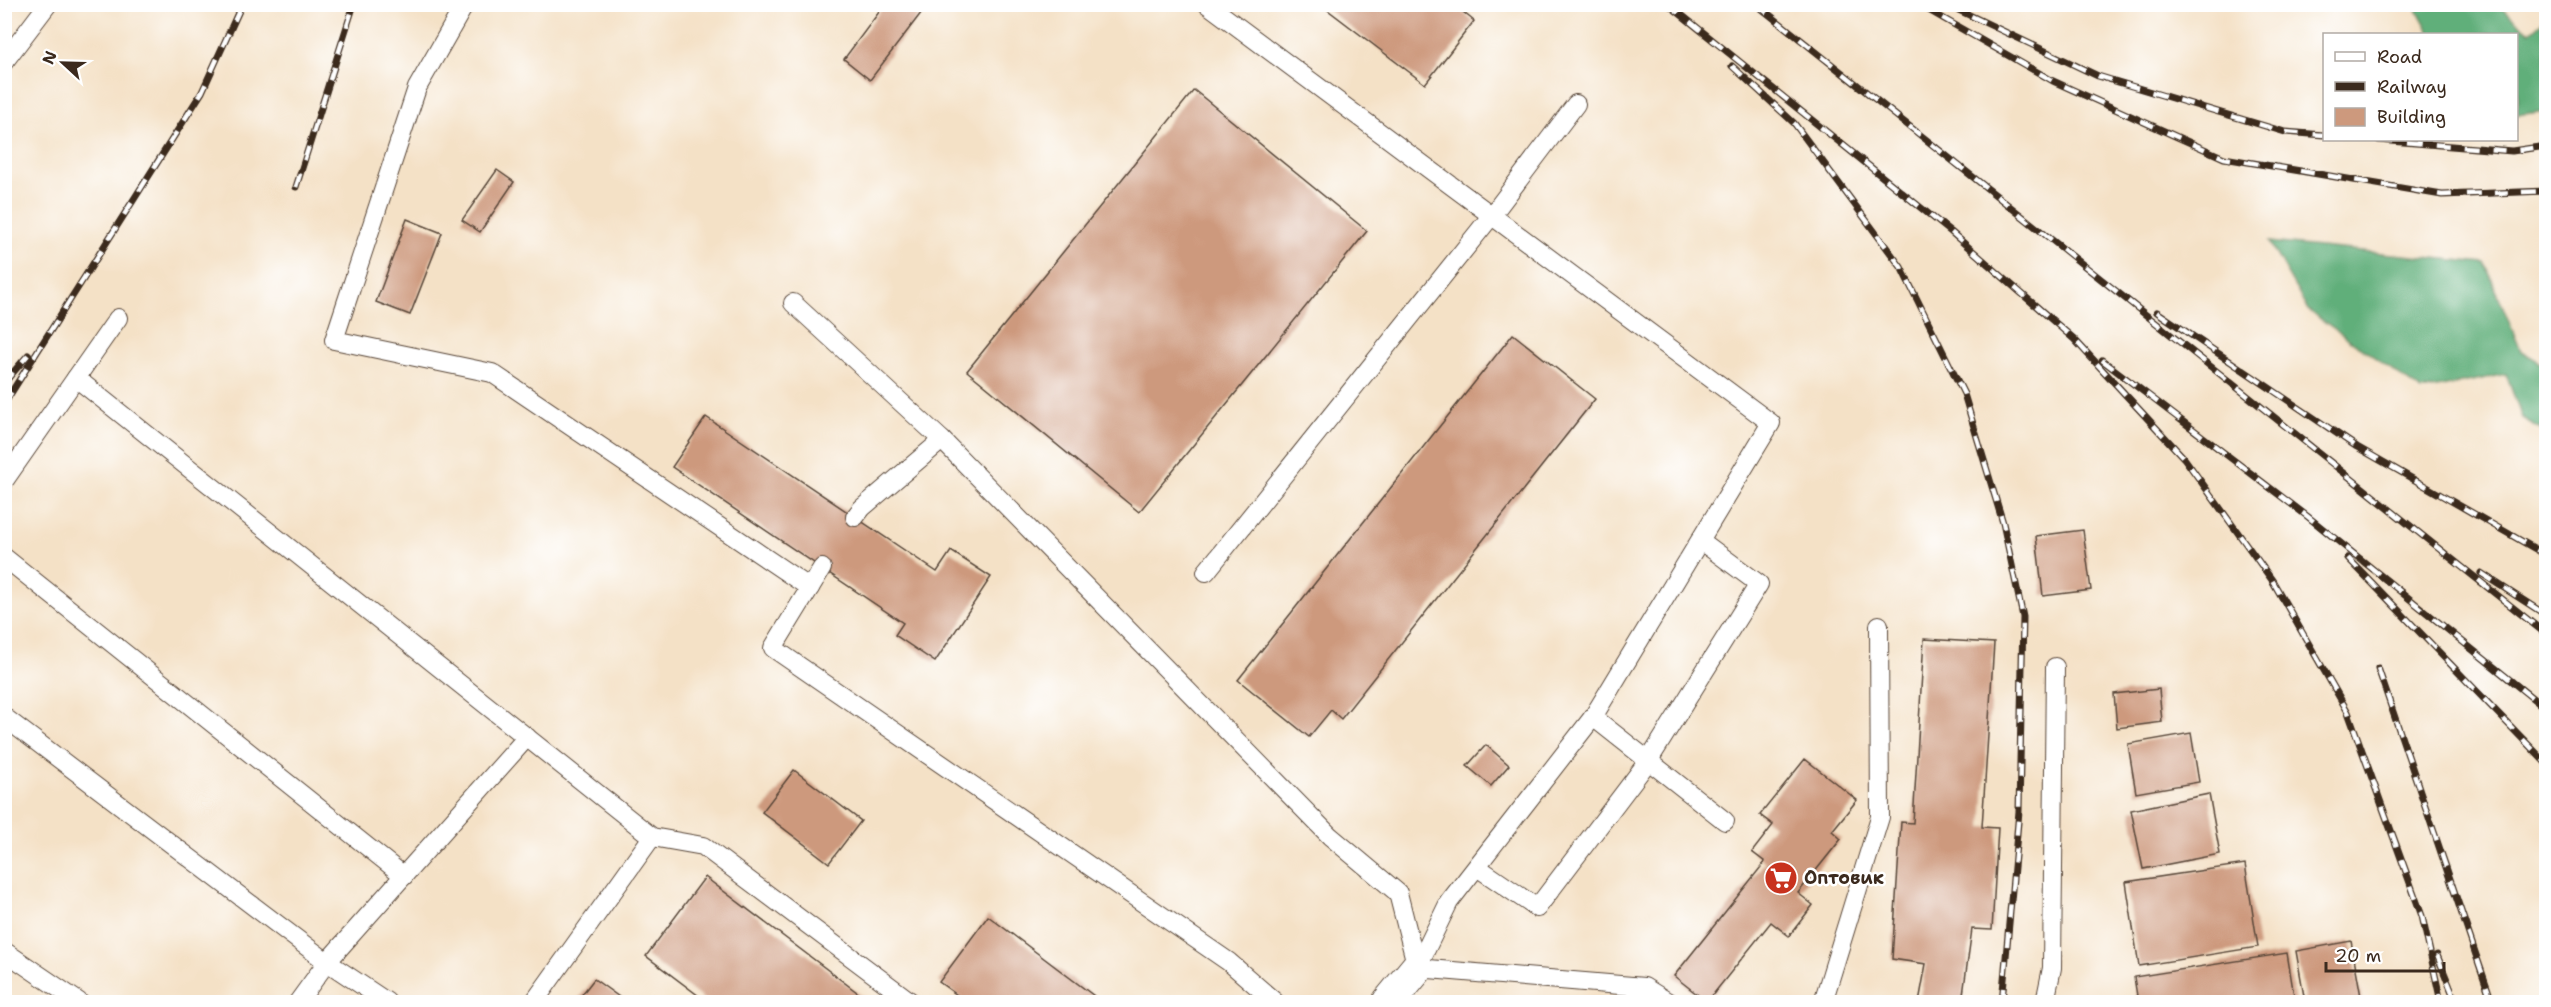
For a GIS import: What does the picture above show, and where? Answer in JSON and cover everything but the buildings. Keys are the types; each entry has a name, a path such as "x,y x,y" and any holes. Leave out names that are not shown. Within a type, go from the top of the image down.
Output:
{"street":[{"path":"1389,1002 1417,968"}],"lane":[{"path":"4,62 48,4"},
{"path":"465,4 417,88 334,340 492,373 810,588"},
{"path":"1207,4 1771,423 1593,717 1449,902 1417,968"},
{"path":"1206,572 1492,216 1576,104"},
{"path":"793,303 942,440 1330,836 1398,893 1417,968"},
{"path":"4,482 118,318"},
{"path":"76,378 652,837 703,846 911,1002"},
{"path":"855,517 862,508 942,440"},
{"path":"1477,867 1537,908 1649,760 1759,584 1701,541"},
{"path":"4,557 404,876"},
{"path":"822,568 772,648 1229,962 1275,1002"},
{"path":"1823,1002 1880,817 1879,625"},
{"path":"2045,1002 2052,968 2055,667"},
{"path":"4,717 327,962 387,1002"},
{"path":"1593,717 1725,821"},
{"path":"298,1002 327,962 527,737"},
{"path":"534,1002 652,837"},
{"path":"4,951 79,1002"},
{"path":"1417,968 1644,987 1668,1002"}],"green space":[{"path":"2423,5 2497,5 2530,32 2546,18 2546,111 2518,115 2518,33 2430,33 2417,9"},
{"path":"2269,242 2485,263 2521,351 2546,366 2546,432 2522,418 2506,374 2422,391 2308,310"}],"railway":[{"path":"4,404 202,92 242,4"},
{"path":"296,187 354,4"},
{"path":"1668,4 1951,232 2074,339 2184,458 2272,580 2348,712 2422,916 2441,1002"},
{"path":"1756,4 2546,634"},
{"path":"1918,4 2053,81 2224,158 2442,195 2546,191"},
{"path":"1946,4 2098,76 2285,132 2323,135"},
{"path":"1732,66 1794,123 1901,267 1964,394 2003,523 2023,617 2019,811 2002,1002"},
{"path":"2391,141 2512,151 2546,146"},
{"path":"2157,312 2357,447 2546,555"},
{"path":"4,383 28,355"},
{"path":"2102,360 2307,516 2546,709"},
{"path":"2348,558 2546,763"},
{"path":"2481,573 2546,615"},
{"path":"2378,668 2492,1002"},
{"path":"2437,955 2456,1002"}],"place":[{"name":"Оптовик","path":"1781,878"}]}
